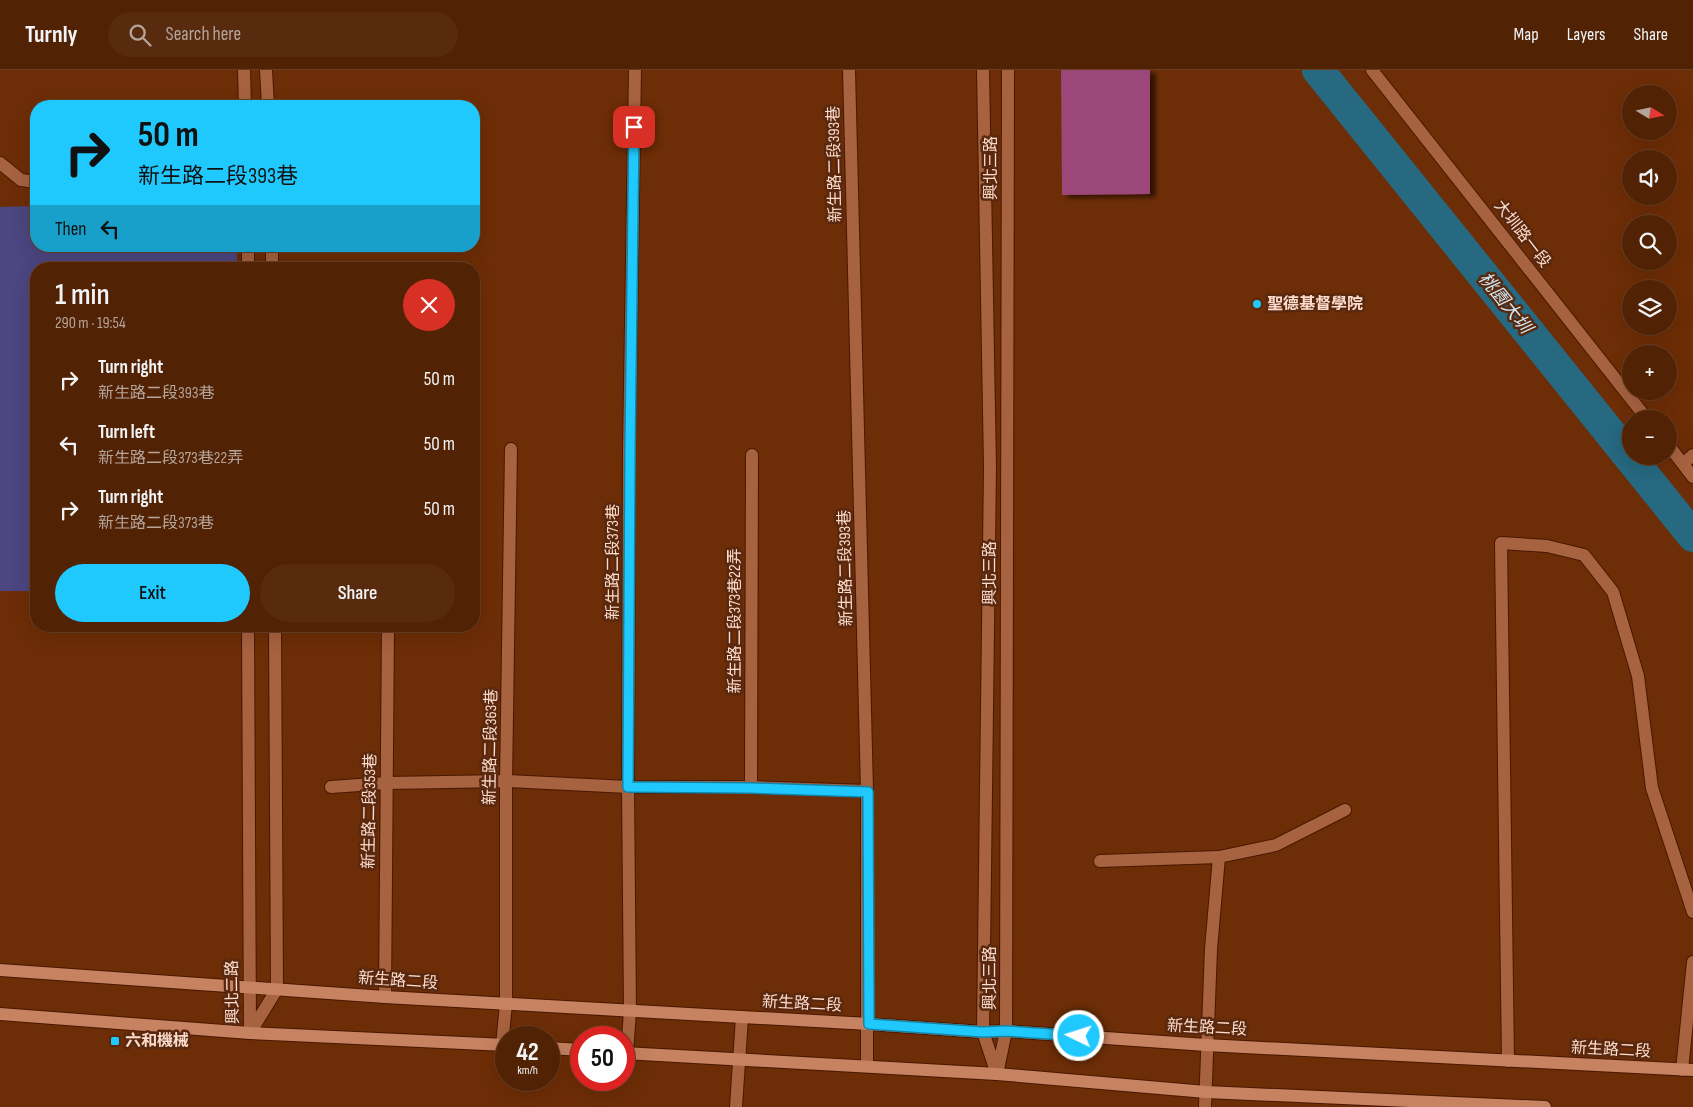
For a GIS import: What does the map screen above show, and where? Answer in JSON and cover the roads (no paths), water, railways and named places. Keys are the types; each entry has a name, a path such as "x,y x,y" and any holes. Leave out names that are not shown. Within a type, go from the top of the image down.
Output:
{"main road":[{"name":"新生路二段","path":"0,970 506,1004 983,1032 1006,1031 1206,1045 1687,1070"},
{"path":"0,1014 250,1033 495,1045"},
{"path":"635,1054 997,1074 1206,1092 1545,1107"}],"street":[{"path":"244,70 245,100"},
{"path":"266,70 268,100"},
{"name":"新生路二段373巷","path":"628,1026 630,1011 628,787 630,450 635,70"},
{"name":"新生路二段393巷","path":"849,70 868,792 869,1024 867,1066"},
{"path":"983,70 990,477 983,1032 997,1074"},
{"name":"興北三路","path":"997,1074 1006,1031 1008,70"},
{"name":"大圳路一段","path":"1372,70 1640,410"},
{"path":"0,163 21,180 30,181"},
{"name":"新生路二段363巷","path":"505,1026 506,781 511,449"},
{"name":"新生路二段373巷22弄","path":"751,788 752,455"},
{"path":"1683,464 1693,455"},
{"path":"1677,456 1693,477"},
{"path":"1508,1061 1501,543 1547,546 1584,555 1613,592 1638,676 1652,788 1693,912"},
{"name":"興北二路","path":"248,632 250,1033"},
{"path":"275,632 277,989"},
{"name":"新生路二段353巷","path":"385,996 388,632"},
{"path":"331,787 387,783 506,781 628,787 751,788 868,792"},
{"path":"1100,861 1220,857 1276,845 1345,810"},
{"path":"1204,1107 1211,948 1220,857"},
{"path":"1687,1070 1693,962"},
{"name":"興北二路","path":"250,1033 277,989"},
{"path":"736,1107 742,1017"}],"waterway":[{"name":"桃園大圳","path":"1318,70 1693,536"}],"place":[{"name":"聖德基督學院","path":"1257,304"},
{"name":"六和機械","path":"115,1041"}]}
